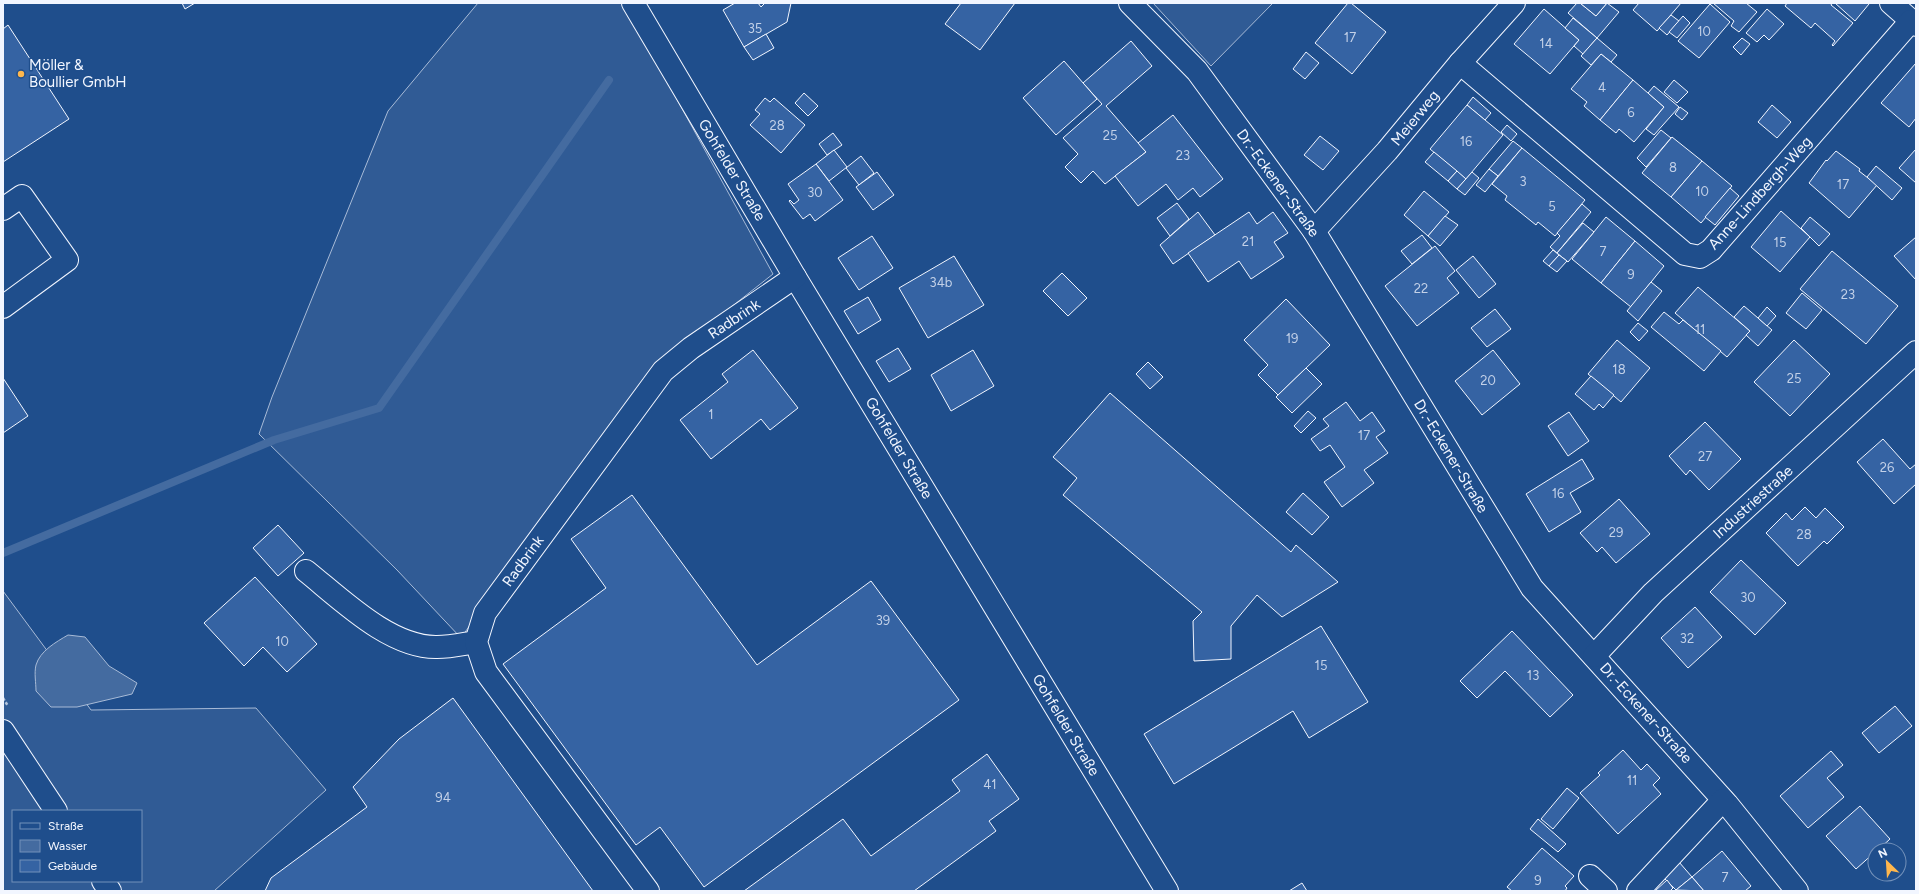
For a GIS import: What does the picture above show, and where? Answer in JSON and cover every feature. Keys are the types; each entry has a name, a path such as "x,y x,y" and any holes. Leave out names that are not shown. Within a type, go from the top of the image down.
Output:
{"street":[{"name":"Gohfelder Straße","path":"633,3 795,277 1167,891"},
{"name":"Dr.-Eckener-Straße","path":"1130,3 1197,71 1314,231 1532,588 1723,800 1797,891"},
{"name":"Meierweg","path":"1314,231 1387,152 1460,63 1514,3"},
{"path":"1891,3 1914,23"},
{"name":"Anne-Lindbergh-Weg","path":"1460,63 1685,254 1700,257 1711,250 1914,23"},
{"path":"3,209 22,196 67,260 3,307"},
{"name":"Radbrink","path":"476,642 485,614 663,371 691,348 795,277"},
{"name":"Industriestraße","path":"1594,656 1653,593 1916,352"},
{"path":"306,571 382,631 388,634 412,643 436,648 476,642 486,672 648,891"},
{"path":"3,731 55,810"},
{"path":"1638,891 1723,800"},
{"path":"1590,876 1606,891"},
{"path":"104,882 110,891"}],"shaded area":[{"path":"478,3 624,3 773,274 654,368 601,437 461,638 397,570 259,434 272,397 388,111"},
{"path":"1153,3 1273,3 1211,66"},
{"path":"3,591 91,710 256,708 326,790 214,891 3,891"}],"water":[{"path":"68,635 85,637 109,666 137,683 132,694 77,707 51,707 36,691 36,665 41,655 45,651"}],"building":[{"path":"182,3 195,3 185,9"},
{"path":"735,3 758,3 761,7 765,3 791,3 787,22 744,47 723,10"},
{"path":"961,3 1015,3 980,50 945,24"},
{"path":"1348,3 1351,3 1386,32 1352,74 1315,43"},
{"path":"1577,3 1580,3 1596,16 1607,3 1619,12 1597,38 1568,13"},
{"path":"1580,3 1607,3 1596,16"},
{"path":"1639,3 1681,3 1657,31 1633,10"},
{"path":"1713,3 1746,3 1757,12 1739,32 1731,26 1734,21"},
{"path":"1787,3 1832,3 1831,5 1853,23 1833,46 1832,45 1835,41 1815,23 1811,28 1785,6"},
{"path":"1835,3 1868,3 1869,4 1855,21"},
{"path":"1710,4 1730,22 1699,58 1678,41"},
{"path":"1544,9 1579,40 1550,74 1514,44"},
{"path":"1767,9 1784,24 1769,40 1764,35 1757,42 1746,33"},
{"path":"1671,15 1679,21 1667,35 1659,28"},
{"path":"1683,16 1690,23 1677,38 1669,32"},
{"path":"1573,18 1597,38 1583,54 1574,46 1579,40 1565,28"},
{"name":"Möller & Boullier GmbH","path":"8,25 69,119 3,162 3,29"},
{"path":"766,34 774,48 753,60 744,47"},
{"path":"1597,38 1617,55 1611,62 1601,54 1591,65 1581,56"},
{"path":"1742,38 1750,44 1741,55 1733,47"},
{"path":"1131,41 1152,66 1106,106 1146,152 1105,184 1093,171 1081,183 1065,167 1078,154 1063,138 1102,104 1083,83"},
{"path":"1306,52 1319,63 1305,79 1293,69"},
{"path":"1601,54 1633,80 1600,120 1584,106 1587,102 1571,89"},
{"path":"1064,61 1097,99 1056,135 1023,98"},
{"path":"1916,63 1916,118 1909,127 1881,103"},
{"path":"1633,80 1664,107 1634,142 1619,129 1616,133 1600,120"},
{"path":"1674,80 1688,92 1677,103 1664,92"},
{"path":"1654,86 1679,107 1654,135 1646,129 1664,107 1648,93"},
{"path":"804,93 818,106 808,116 795,103"},
{"path":"1473,97 1491,113 1485,120 1467,105"},
{"path":"765,98 770,102 774,98 805,125 781,153 750,125 760,114 755,110"},
{"path":"1467,105 1503,135 1466,179 1430,149"},
{"path":"1772,105 1791,122 1777,138 1758,122"},
{"path":"1680,107 1688,113 1682,120 1675,114"},
{"path":"1173,115 1223,179 1200,197 1193,188 1178,200 1166,184 1138,206 1115,176 1146,152 1138,143"},
{"path":"1507,125 1517,134 1511,141 1501,132"},
{"path":"1661,130 1671,138 1646,167 1637,158"},
{"path":"833,133 842,145 827,155 819,144"},
{"path":"1320,136 1339,151 1323,170 1304,155"},
{"path":"1672,137 1702,161 1671,197 1642,173"},
{"path":"1513,141 1522,148 1498,176 1489,169"},
{"path":"1522,148 1585,200 1555,236 1538,222 1536,225 1505,200 1507,196 1492,184"},
{"path":"1916,149 1916,183 1899,168"},
{"path":"834,150 847,167 829,181 816,164"},
{"path":"1836,151 1860,169 1859,171 1877,185 1849,218 1809,183 1826,160 1827,161"},
{"path":"1434,152 1457,171 1448,181 1425,162"},
{"path":"861,156 874,173 859,185 846,168"},
{"path":"1702,161 1732,186 1701,223 1671,197"},
{"path":"816,164 843,200 815,221 810,214 803,219 789,201 790,200 794,204 799,200 788,184"},
{"path":"1876,166 1902,188 1892,200 1867,177"},
{"path":"1489,169 1498,176 1485,192 1476,185"},
{"path":"1457,171 1466,179 1457,189 1448,181"},
{"path":"877,172 894,195 873,210 856,187"},
{"path":"1472,172 1479,178 1465,195 1457,189"},
{"path":"1730,188 1739,196 1715,225 1705,217"},
{"path":"1424,191 1449,212 1428,236 1404,215"},
{"path":"1177,203 1189,219 1170,236 1157,218"},
{"path":"1582,204 1591,212 1557,253 1550,247 1560,236 1557,233"},
{"path":"1781,211 1810,237 1780,272 1751,247"},
{"path":"1198,212 1215,235 1173,264 1160,245"},
{"path":"1249,212 1257,224 1273,212 1288,233 1274,242 1284,257 1251,279 1239,261 1208,282 1188,253"},
{"path":"1445,216 1458,225 1440,246 1428,236"},
{"path":"1606,217 1635,241 1601,283 1572,259"},
{"path":"1810,217 1830,234 1819,246 1801,228"},
{"path":"1583,223 1594,232 1568,262 1557,253"},
{"path":"1422,235 1432,248 1412,264 1401,251"},
{"path":"872,236 893,268 859,290 838,258"},
{"path":"1916,237 1916,280 1894,256"},
{"path":"1635,241 1664,266 1631,307 1601,283"},
{"path":"1435,246 1455,271 1447,278 1459,293 1417,326 1385,286"},
{"path":"1553,250 1559,255 1549,266 1543,261"},
{"path":"1832,251 1898,306 1866,344 1800,289"},
{"path":"1559,255 1567,261 1557,272 1549,266"},
{"path":"954,256 984,305 928,338 899,288"},
{"path":"1473,256 1496,284 1479,298 1456,270"},
{"path":"1062,273 1087,298 1068,316 1043,291"},
{"path":"1651,282 1662,291 1638,321 1627,311"},
{"path":"1698,287 1750,331 1727,357 1675,313"},
{"path":"1802,293 1822,310 1806,329 1786,313"},
{"path":"868,297 881,320 858,334 844,311"},
{"path":"1286,299 1330,345 1278,395 1258,375 1268,365 1244,340"},
{"path":"1744,306 1772,330 1758,346 1746,335 1750,331 1734,317"},
{"path":"1767,307 1776,316 1767,326 1758,318"},
{"path":"1495,309 1511,329 1487,347 1471,328"},
{"path":"1664,312 1679,324 1683,320 1721,351 1704,371 1651,327"},
{"path":"1638,323 1648,331 1639,341 1630,332"},
{"path":"1617,340 1650,368 1621,402 1588,374"},
{"path":"1794,340 1830,374 1790,416 1754,382"},
{"path":"898,348 911,369 889,382 876,361"},
{"path":"753,350 798,408 770,430 761,419 711,459 680,420 728,382 722,374"},
{"path":"973,350 994,386 951,411 931,375"},
{"path":"1493,350 1520,384 1482,415 1455,381"},
{"path":"1148,362 1163,377 1150,389 1136,374"},
{"path":"1306,368 1322,384 1292,413 1276,397"},
{"path":"1591,376 1614,395 1603,408 1599,404 1594,410 1575,394"},
{"path":"3,378 28,416 3,433"},
{"path":"1110,393 1291,552 1296,545 1338,582 1282,617 1257,595 1231,626 1231,659 1194,661 1193,621 1202,612 1063,495 1077,478 1053,457"},
{"path":"1346,402 1360,421 1372,412 1385,431 1376,437 1388,453 1364,470 1374,483 1342,507 1324,482 1345,467 1330,445 1320,451 1311,439 1329,426 1323,419"},
{"path":"1308,411 1316,418 1301,433 1294,426"},
{"path":"1569,412 1589,441 1568,456 1548,426"},
{"path":"1705,422 1741,459 1709,490 1690,470 1686,475 1669,456"},
{"path":"1883,439 1910,469 1916,464 1916,484 1894,504 1857,462"},
{"path":"1582,459 1594,479 1570,493 1581,512 1549,532 1526,494"},
{"path":"1303,493 1329,517 1312,535 1286,512"},
{"path":"632,495 757,665 871,581 959,700 704,887 660,827 636,845 503,664 606,588 571,539"},
{"path":"1619,499 1650,534 1616,563 1602,547 1597,552 1580,533"},
{"path":"1805,507 1816,518 1825,508 1844,527 1827,544 1824,541 1798,566 1766,533 1786,513 1792,520"},
{"path":"278,525 304,553 278,576 253,548"},
{"path":"1741,560 1786,603 1755,635 1710,592"},
{"path":"255,577 317,644 287,672 263,647 244,666 204,623"},
{"path":"1695,607 1722,637 1688,668 1661,638"},
{"path":"1321,626 1368,702 1309,738 1293,711 1174,784 1144,734"},
{"path":"1512,631 1573,695 1550,717 1505,671 1477,698 1460,681"},
{"path":"453,698 593,891 265,891 271,878 367,807 353,787 399,739"},
{"path":"1895,706 1912,726 1879,753 1862,733"},
{"path":"1623,750 1641,770 1647,764 1660,778 1653,785 1661,794 1618,834 1580,793 1600,775 1598,773"},
{"path":"1831,751 1843,765 1827,778 1844,797 1808,828 1780,796"},
{"path":"987,754 1019,799 989,821 996,831 914,891 744,891 843,819 871,856 960,791 952,780"},
{"path":"1567,788 1579,798 1553,829 1541,819"},
{"path":"1860,806 1890,839 1887,842 1867,842 1867,859 1856,869 1826,836"},
{"path":"1538,819 1566,844 1558,852 1530,829"},
{"path":"1542,848 1574,876 1565,886 1567,888 1565,891 1512,891 1507,887"},
{"path":"1722,851 1751,886 1745,891 1704,891 1692,877"},
{"path":"1679,862 1692,877 1676,890 1664,878"},
{"path":"1692,877 1704,891 1676,890"},
{"path":"1667,880 1673,888 1670,891 1655,891"},
{"path":"1302,883 1307,891 1289,891"}],"waterway":[{"path":"3,553 274,440 379,408 609,80"}],"place":[{"name":"Möller & Boullier GmbH","path":"21,74"}]}
